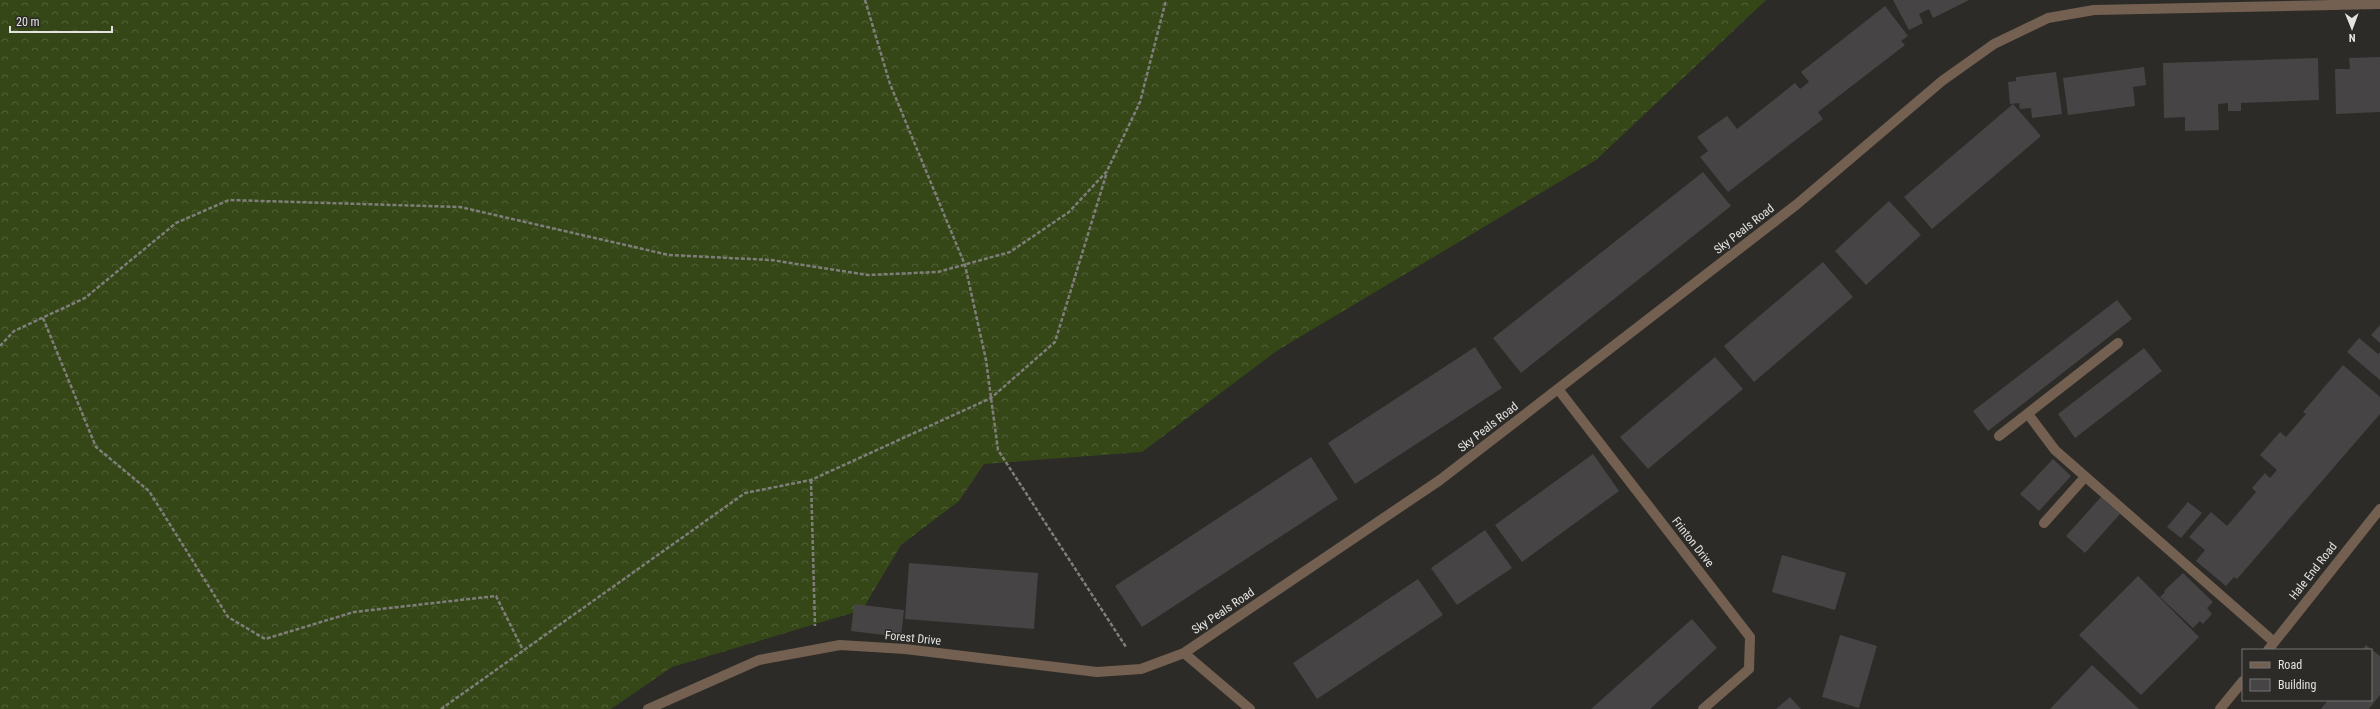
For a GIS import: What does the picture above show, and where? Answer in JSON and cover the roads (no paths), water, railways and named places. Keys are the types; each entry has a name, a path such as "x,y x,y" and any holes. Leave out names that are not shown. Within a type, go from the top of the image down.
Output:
{"street":[{"name":"Sky Peals Road","path":"1184,653 1440,480 1796,205 1942,81 1994,44 2041,21 2094,10 2380,4"},
{"path":"1999,436 2118,343"},
{"name":"Frinton Drive","path":"1558,389 1750,637 1749,670 1703,709"},
{"path":"2028,414 2054,450 2274,642"},
{"path":"2044,523 2085,477"},
{"name":"Hale End Road","path":"2269,649 2380,509"},
{"name":"Forest Drive","path":"648,709 759,660 840,644 905,649 1097,672 1140,669 1184,653"},
{"path":"1184,653 1250,709"},
{"path":"2220,709 2242,683"}]}
